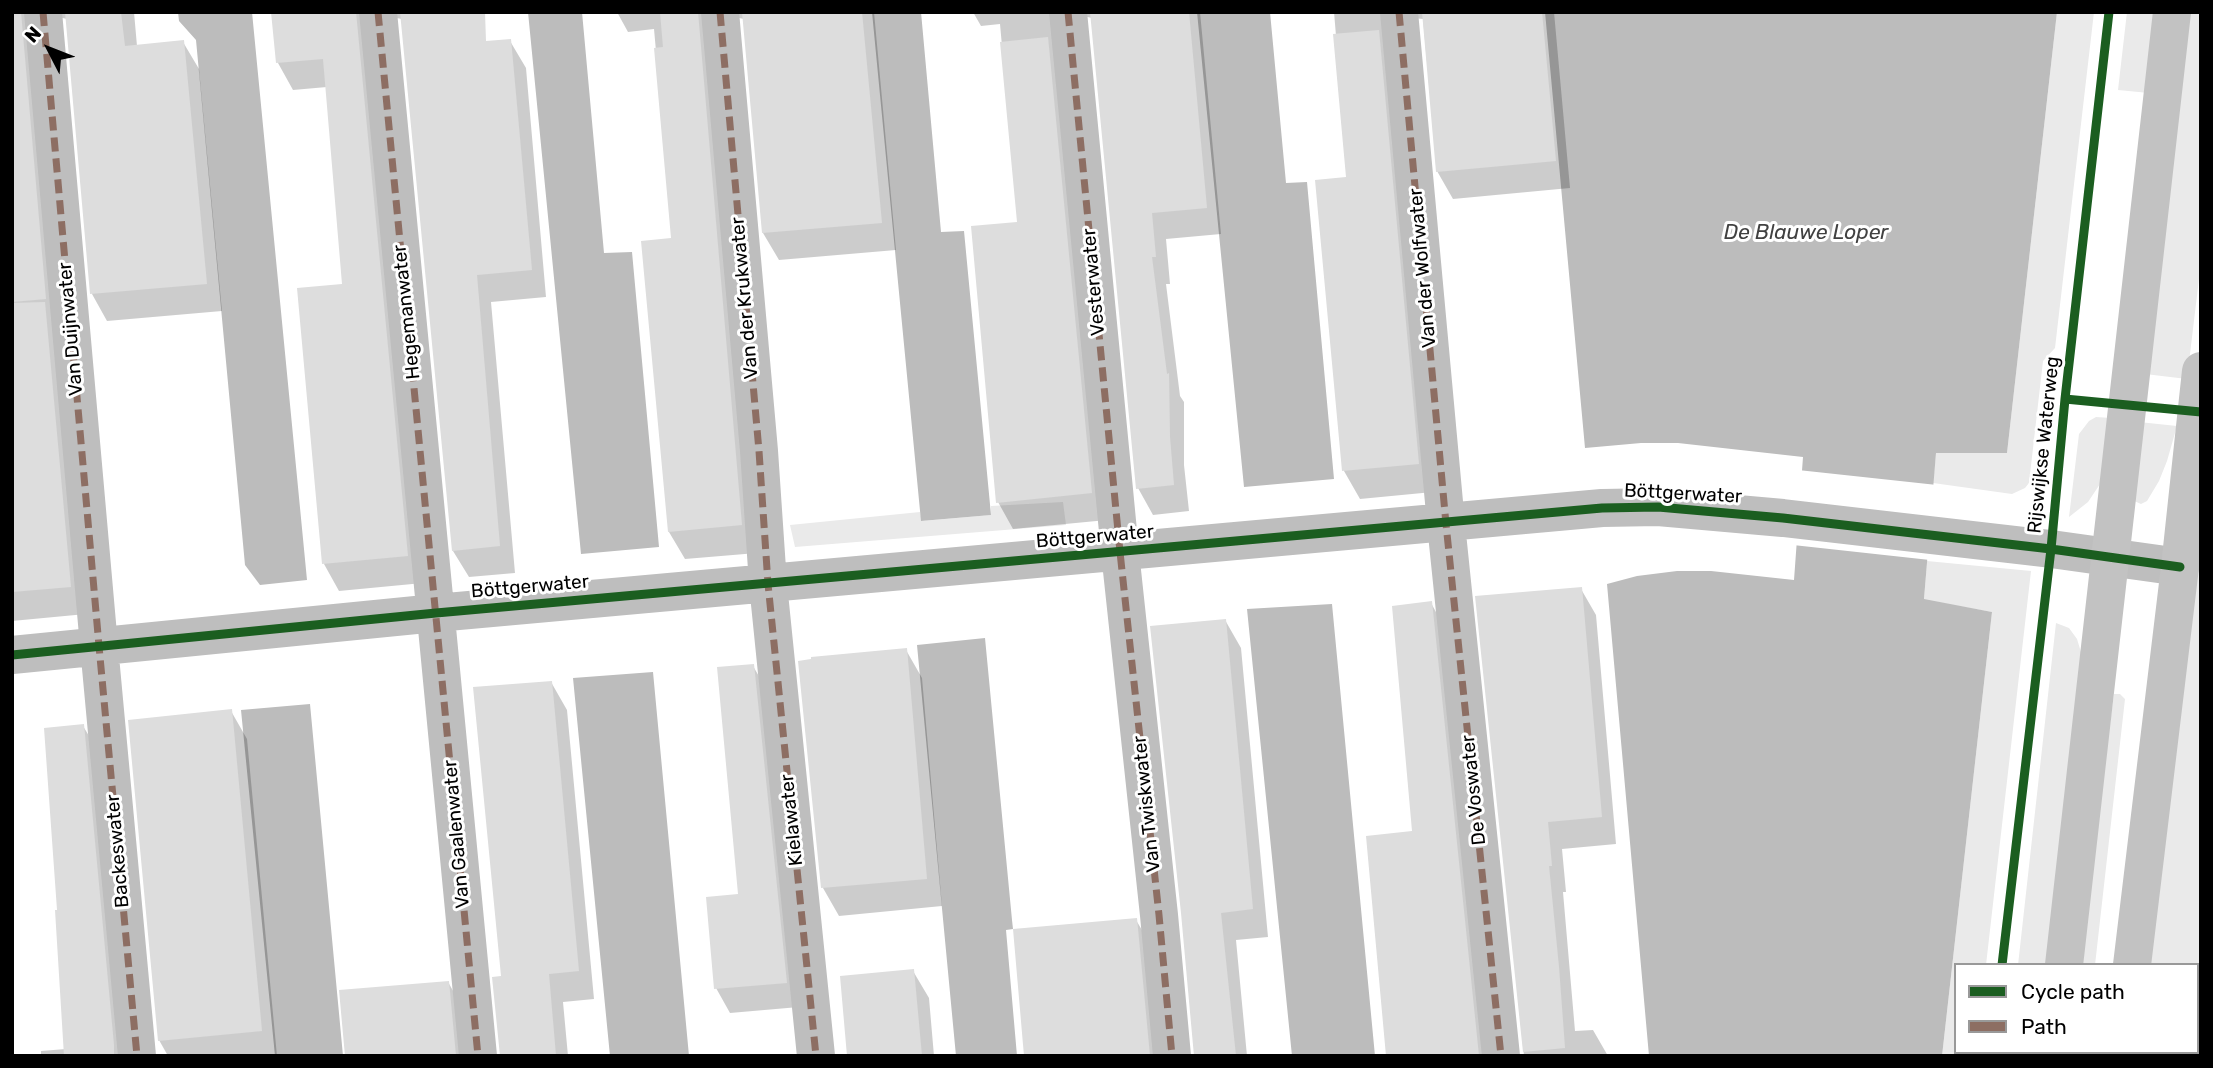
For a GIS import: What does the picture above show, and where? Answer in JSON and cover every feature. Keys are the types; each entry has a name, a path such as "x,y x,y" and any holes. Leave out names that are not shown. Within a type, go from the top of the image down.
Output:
{"main road":[{"path":"2064,963 2172,12"},
{"path":"2132,963 2201,371"}],"street":[{"name":"Van Duijnwater","path":"43,12 99,646"},
{"name":"Hegemanwater","path":"378,12 436,613"},
{"name":"Van der Krukwater","path":"720,12 768,584"},
{"name":"Vesterwater","path":"1068,12 1120,552"},
{"name":"Van der Wolfwater","path":"1399,12 1446,523"},
{"name":"Böttgerwater","path":"12,654 436,613 1627,507 1783,518 2180,567"},
{"name":"De Voswater","path":"1446,523 1501,1056"},
{"name":"Van Twiskwater","path":"1120,552 1172,1056"},
{"name":"Kielawater","path":"768,584 816,1056"},
{"name":"Van Gaalenwater","path":"436,613 478,1056"},
{"name":"Backeswater","path":"99,646 137,1056"}],"shaded area":[{"path":"2057,12 2094,12 2055,348 2043,361 2029,483 2012,494 1933,483 1936,453 2007,453"},
{"path":"2127,12 2158,12 2149,93 2118,90"},
{"path":"2186,12 2201,12 2201,262 2187,379 2145,374"},
{"path":"2096,417 2111,418 2102,481 2088,502 2069,517 2079,434 2089,421"},
{"path":"2139,422 2177,426 2159,481 2147,501 2141,504 2132,500"},
{"path":"1063,502 1066,525 795,547 790,525 920,512 922,521 991,515 991,506"},
{"path":"2201,509 2201,1056 2138,1056 2199,1054 2199,963 2149,963"},
{"path":"1927,561 2031,571 1986,963 1954,963 1954,1054 1975,1056 1942,1056 1992,612 1924,600"},
{"path":"2056,623 2069,628 2077,639 2084,662 2050,963 2018,963"},
{"path":"2114,694 2120,694 2125,699 2095,963 2077,963"}],"water":[{"path":"178,12 252,12 307,580 260,585 245,565 196,40 179,21"},
{"path":"528,12 582,12 604,253 632,252 659,547 581,554"},
{"path":"872,12 921,12 941,232 964,231 991,515 921,521"},
{"path":"1197,12 1270,12 1286,183 1307,182 1334,479 1244,487"},
{"name":"De Blauwe Loper","path":"1545,12 2057,12 2007,453 1936,453 1924,599 1992,612 1942,1056 1649,1056 1607,584 1637,576 1677,571 1711,571 1794,580 1803,457 1678,443 1585,448"},
{"path":"1332,604 1375,1056 1292,1056 1247,609"},
{"path":"985,638 1013,929 1006,930 1017,1056 956,1056 917,645"},
{"path":"653,672 689,1056 610,1056 573,678"},
{"path":"310,704 343,1056 275,1056 241,710"}],"pier":[{"path":"1798,470 1937,485 1930,560 1793,545"}],"building":[{"path":"12,12 21,12 46,299 12,302"},
{"path":"65,12 121,12 125,46 184,40 207,284 90,294"},
{"path":"271,12 356,12 408,556 322,564 297,288 342,284 323,59 276,63"},
{"path":"400,12 485,12 486,41 511,39 532,270 477,275 500,546 452,551"},
{"path":"660,12 698,12 742,525 668,532 641,241 671,238 654,48 663,47"},
{"path":"742,12 862,12 882,223 762,233"},
{"path":"1090,12 1189,12 1207,208 1152,213 1156,257 1152,257 1167,374 1169,373 1174,485 1136,489"},
{"path":"1422,12 1542,12 1556,161 1436,172"},
{"path":"1379,30 1419,464 1342,471 1315,180 1346,177 1333,34"},
{"path":"1048,37 1092,493 996,503 971,226 1017,222 1000,42"},
{"path":"45,302 71,587 12,592 12,303"},
{"path":"1582,587 1602,817 1548,822 1552,866 1549,866 1565,1048 1523,1052 1475,596"},
{"path":"1432,601 1479,1056 1386,1056 1366,836 1412,831 1392,606"},
{"path":"1226,619 1253,909 1221,913 1236,1056 1194,1056 1150,626"},
{"path":"907,648 927,879 821,888 798,661 811,657"},
{"path":"754,664 787,983 714,989 706,897 738,894 717,667"},
{"path":"552,681 579,971 549,974 556,1056 500,1056 492,977 501,976 473,687"},
{"path":"232,709 262,1031 158,1041 128,720"},
{"path":"84,724 114,1056 64,1056 44,728"},
{"path":"1137,918 1150,1056 1024,1056 1013,929"},
{"path":"914,969 922,1056 847,1056 840,976"},
{"path":"449,981 456,1056 345,1056 339,990"}],"marked path":[{"path":"43,12 137,1056"},
{"path":"378,12 478,1056"},
{"path":"720,12 759,451 768,584 816,1056"},
{"path":"1068,12 1172,1056"},
{"path":"1399,12 1446,524 1501,1056"}],"cycle path":[{"name":"Rijswijkse Waterweg","path":"2002,963 2051,549 2065,399 2109,12"},
{"name":"Rijswijkse Waterweg","path":"2065,399 2201,412"},
{"name":"Rijswijkse Waterweg","path":"12,655 436,613 1602,508 1658,507 1783,518 2180,567"}]}
